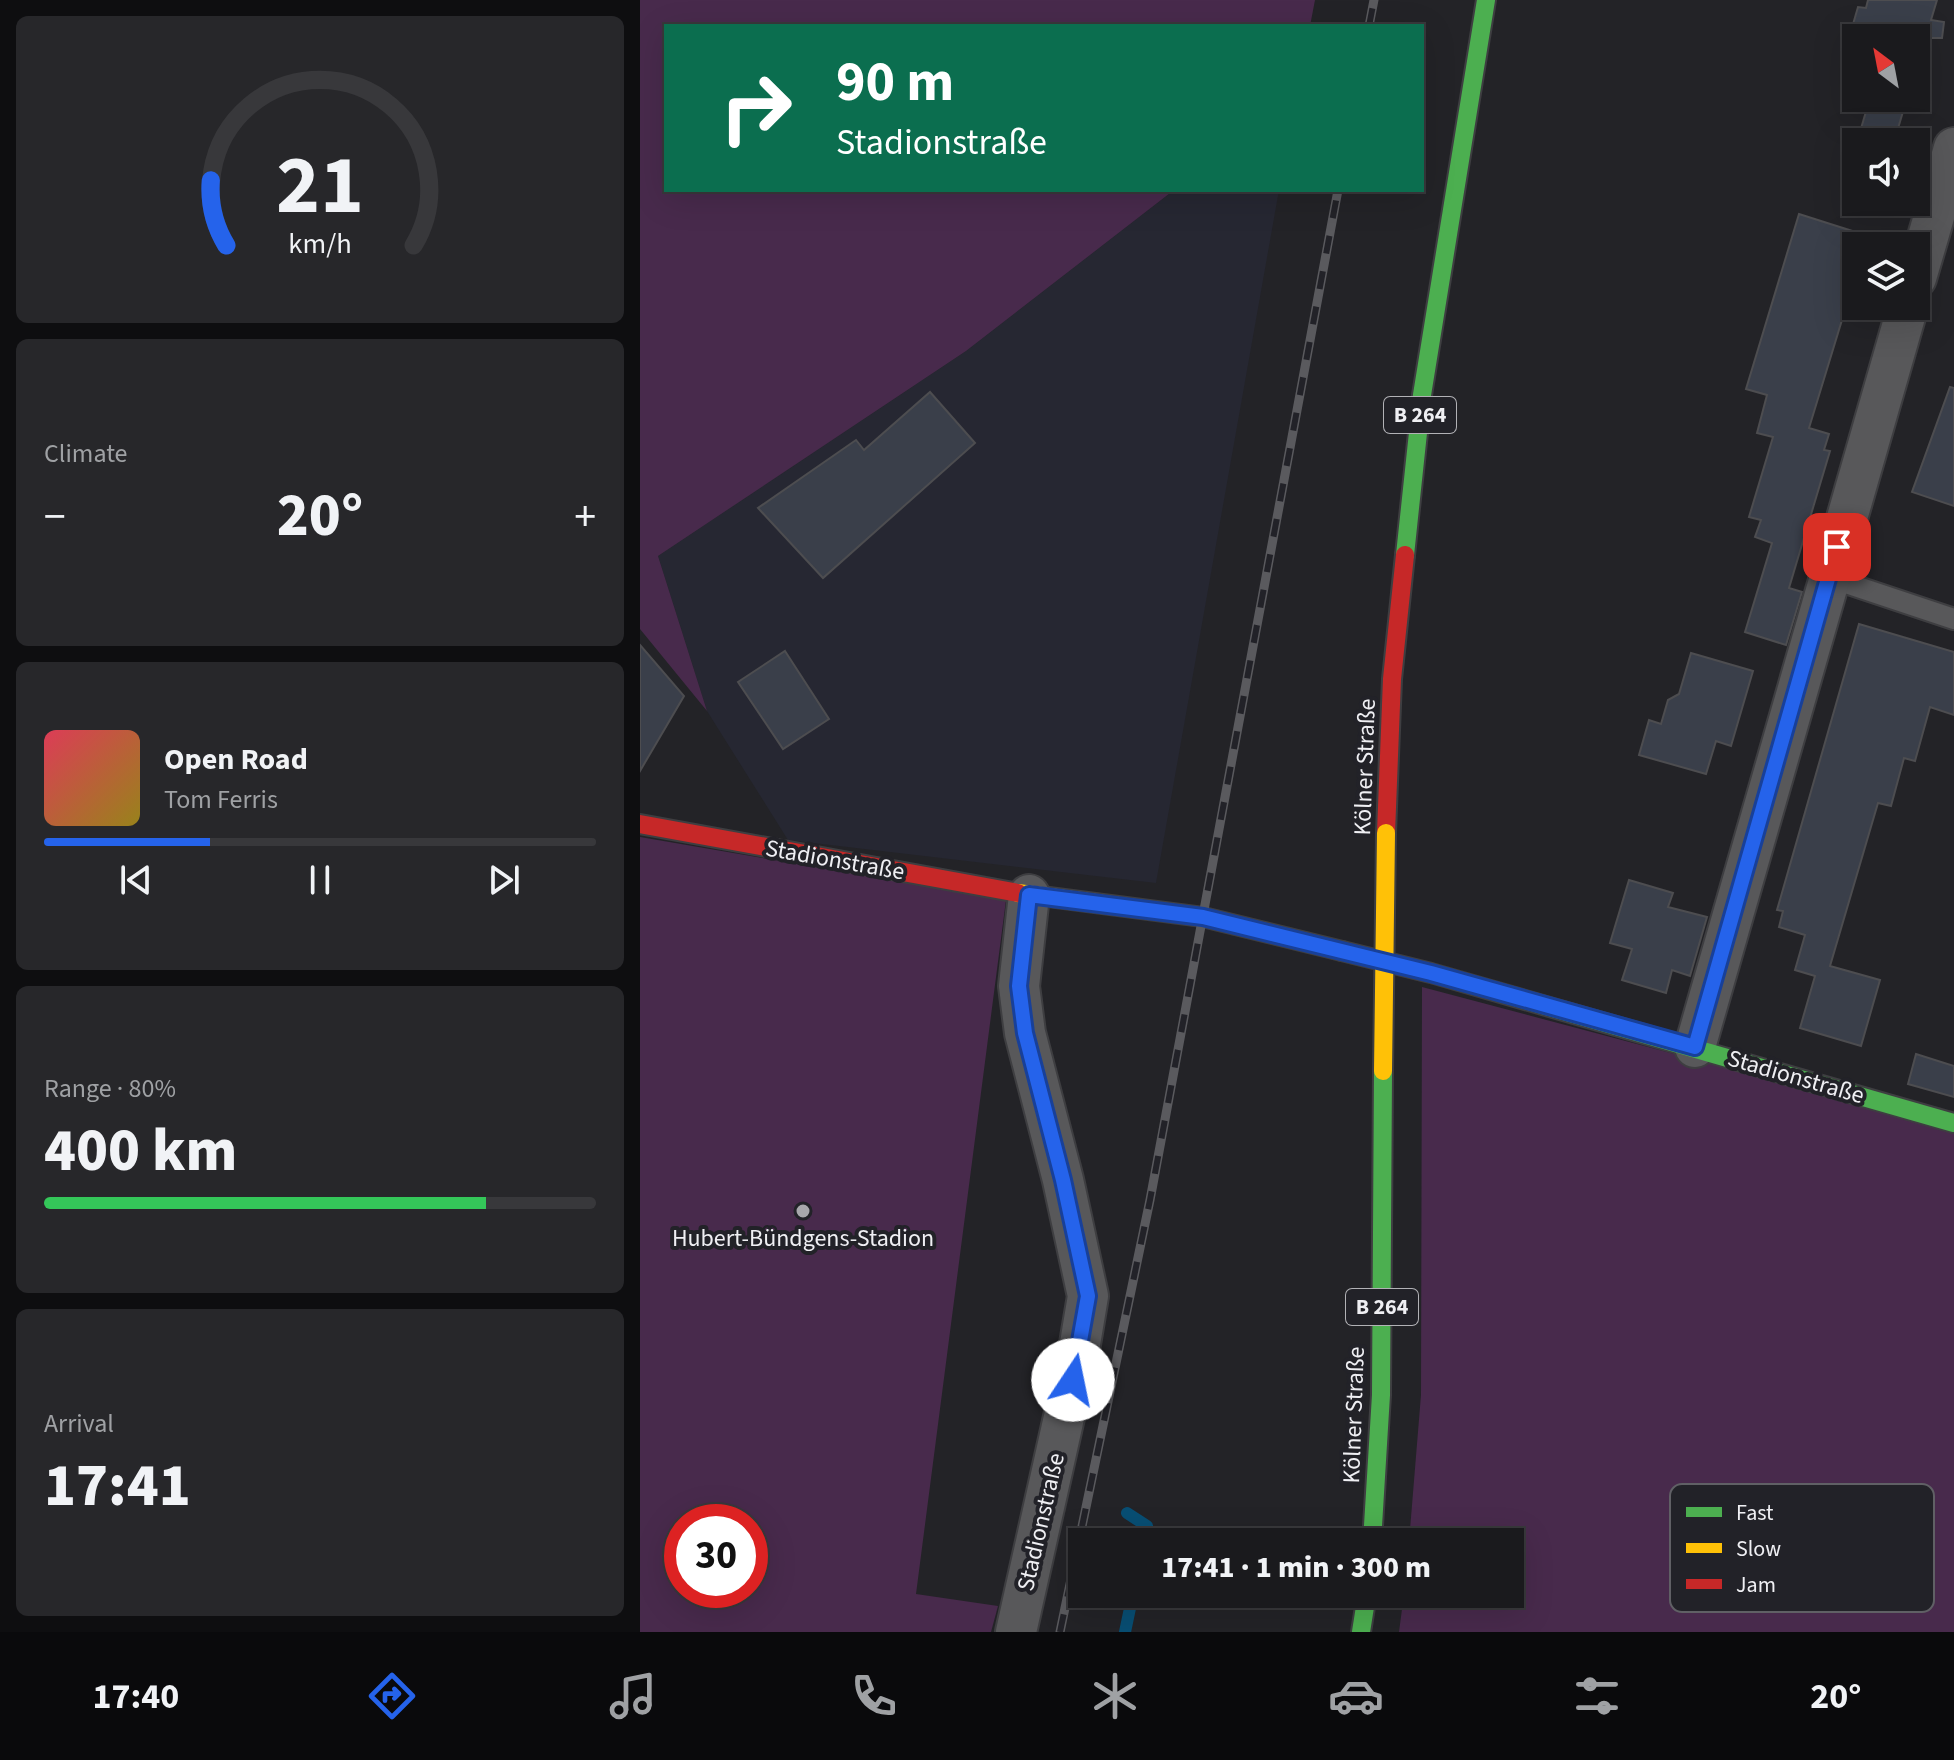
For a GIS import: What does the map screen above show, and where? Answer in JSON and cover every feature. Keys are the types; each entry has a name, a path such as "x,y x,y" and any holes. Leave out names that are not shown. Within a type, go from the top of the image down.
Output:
{"main road":[{"name":"Kölner Straße","path":"1373,1528 1381,1395 1386,833 1392,679 1422,395 1486,0"},
{"name":"Stadionstraße","path":"640,824 1029,895 1203,917 1431,973 1954,1123"},
{"path":"1361,1632 1365,1608"}],"street":[{"path":"1929,232 1954,148"},
{"path":"1695,1047 1904,320"},
{"name":"Stadionstraße","path":"1016,1632 1079,1350 1088,1296 1063,1180 1025,1033 1019,986 1029,895"}],"lane":[{"path":"1828,577 1954,619"}],"shaded area":[{"path":"640,0 1315,0 1310,24 664,24 664,192 1171,192 966,351 658,556 707,711 640,629"},
{"path":"1171,192 1279,192 1156,883 788,840 707,711 658,556 966,351"},
{"name":"Hubert-Bündgens-Stadion","path":"640,837 1006,900 916,1594 998,1606 991,1632 640,1632"},
{"path":"1422,987 1954,1128 1954,1632 1399,1632 1402,1608 1524,1608 1524,1528 1410,1528 1421,1395"}],"building":[{"path":"1868,0 1937,0 1931,20 1944,22 1942,38 1930,38 1930,24 1853,24 1858,7 1866,8"},
{"path":"1866,112 1903,112 1898,128 1861,128"},
{"path":"1799,214 1855,232 1842,232 1842,320 1809,428 1829,434 1824,450 1830,451 1789,588 1802,592 1786,645 1745,632 1772,543 1755,537 1761,520 1749,517 1773,437 1757,433 1767,395 1746,389"},
{"path":"1950,387 1954,388 1954,506 1912,492"},
{"path":"930,392 975,443 823,578 758,508 856,440 864,450"},
{"path":"1859,624 1954,652 1954,715 1930,707 1915,761 1904,758 1891,806 1878,803 1830,966 1880,980 1861,1046 1800,1028 1815,976 1795,970 1805,935 1779,927 1783,911 1777,910"},
{"path":"640,645 684,696 640,771"},
{"path":"785,651 829,719 783,749 738,682"},
{"path":"1691,653 1753,671 1731,746 1716,741 1706,774 1639,755 1649,720 1661,724 1668,700 1679,694"},
{"path":"1629,880 1673,893 1668,907 1707,917 1690,976 1672,970 1666,993 1622,980 1632,949 1610,943"},
{"path":"1916,1054 1954,1066 1954,1097 1908,1084"}],"waterway":[{"path":"1127,1513 1147,1528"},
{"path":"1125,1632 1130,1608"}],"railway":[{"path":"1369,24 1374,0"},
{"path":"1060,1632 1150,1200 1338,192"}],"traffic: fast":[{"path":"1405,555 1422,395 1486,0"},
{"path":"1342,951 1431,973 1954,1123"},
{"path":"1373,1528 1381,1395 1383,1071"},
{"path":"1361,1632 1365,1608"}],"traffic: slow":[{"path":"1383,1071 1386,833"},
{"path":"1018,893 1203,917 1342,951"}],"traffic: jam":[{"path":"1386,833 1392,679 1405,555"},
{"path":"640,824 1018,893"}],"place":[{"name":"Hubert-Bündgens-Stadion","path":"803,1211"}],"route":[{"path":"1073,1380 1088,1296 1063,1180 1025,1033 1019,986 1029,895 1203,917 1431,973 1695,1047 1837,547"}]}
